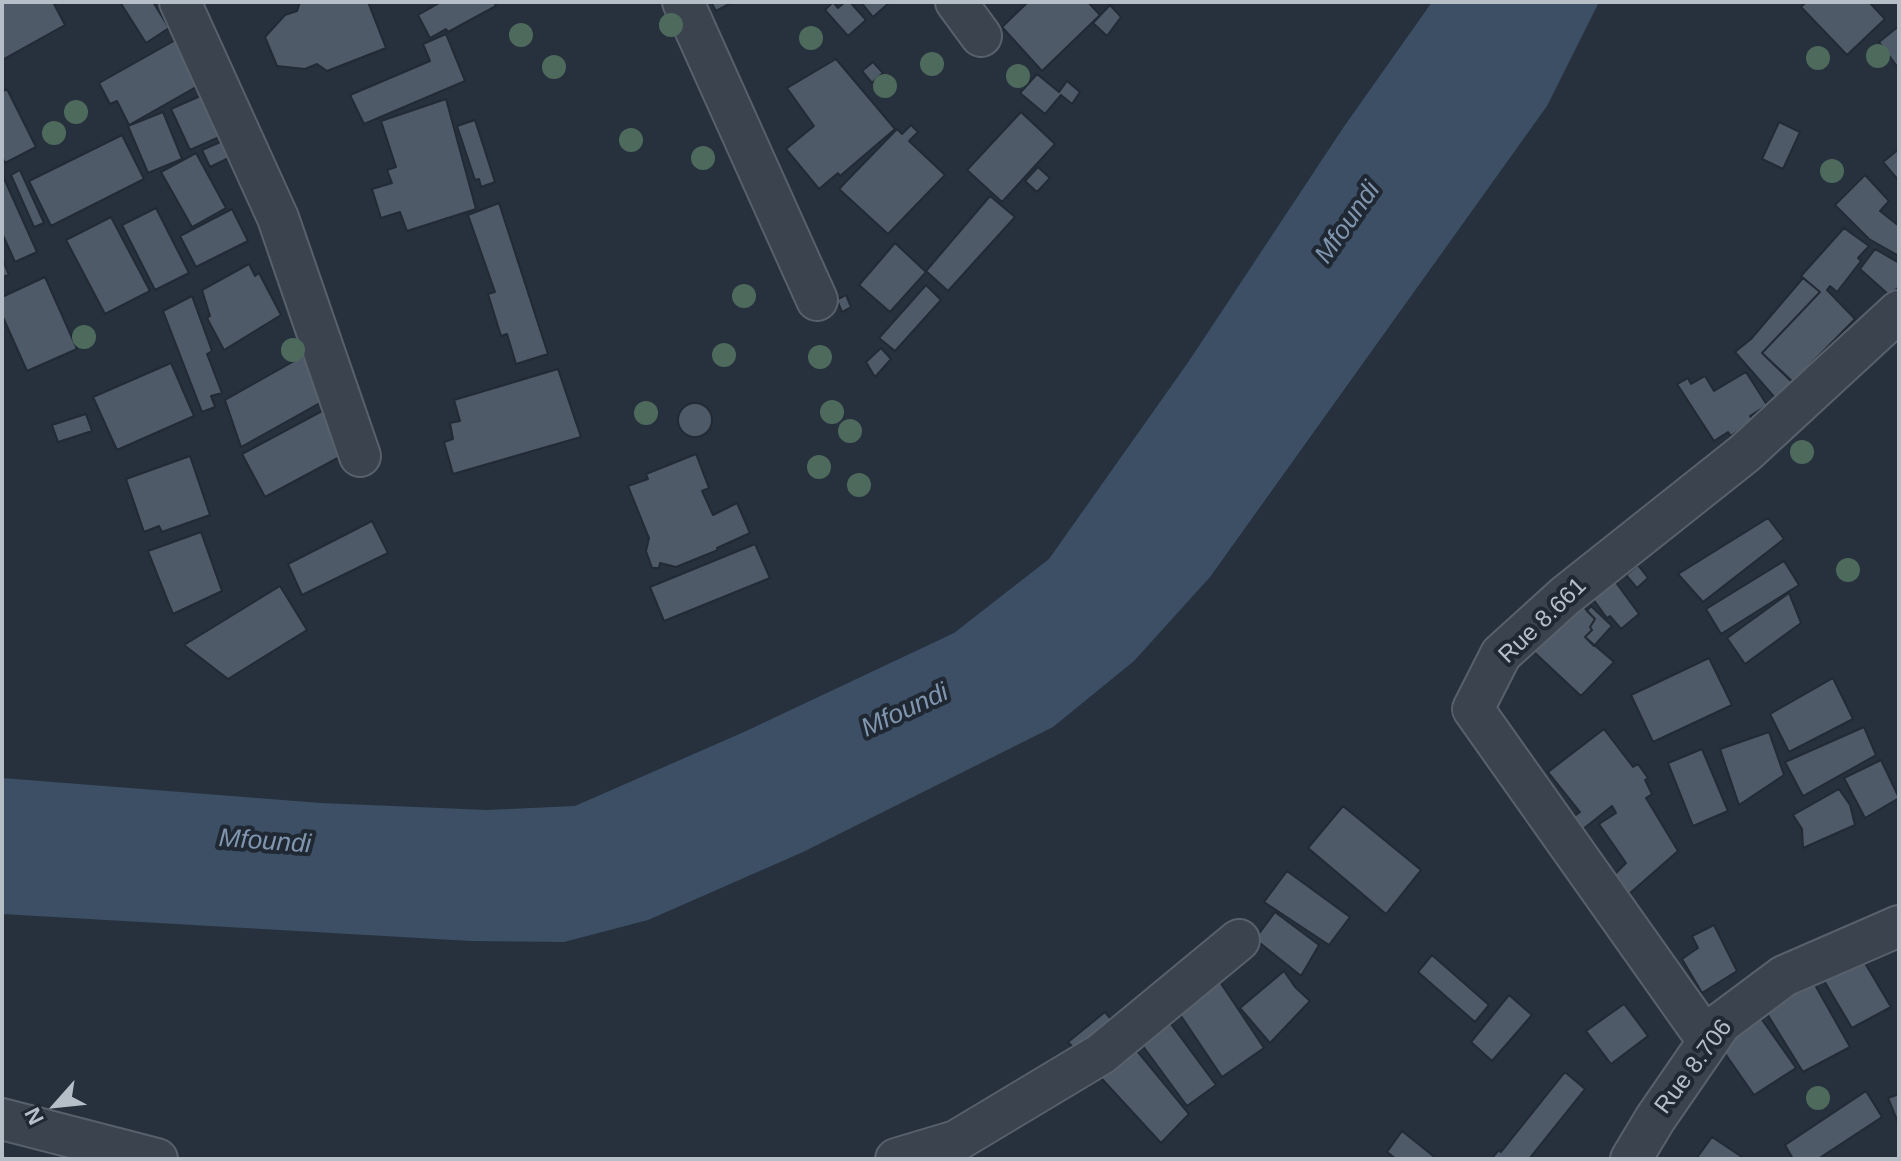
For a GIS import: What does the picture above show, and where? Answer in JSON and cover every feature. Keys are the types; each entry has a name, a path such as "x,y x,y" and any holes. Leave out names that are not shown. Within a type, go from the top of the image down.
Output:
{"street":[{"path":"180,2 278,218 360,456"},
{"path":"683,2 817,300"},
{"path":"956,2 981,36"},
{"name":"Rue 8.661","path":"1708,1041 1473,709 1501,654 1565,596 1745,453 1899,311"},
{"name":"Rue 8.706","path":"1631,1159 1721,1023 1784,976 1899,926"},
{"path":"896,1159 956,1141 1101,1054 1239,940"},
{"path":"2,1119 157,1159"}],"water":[{"name":"Mfoundi","path":"1432,2 1599,2 1547,106 1210,577 1134,661 1053,727 803,852 648,920 564,942 471,941 2,914 2,778 321,803 487,810 575,806 744,732 954,633 1049,559 1189,361 1343,128"}],"building":[{"path":"2,2 53,2 65,25 2,60"},
{"path":"120,2 153,2 169,28 146,43"},
{"path":"300,2 368,2 386,48 327,71 317,64 305,69 277,66 265,37 285,15 297,11"},
{"path":"441,2 494,2 496,6 448,32 446,29 430,38 418,15"},
{"path":"711,2 733,2 716,11"},
{"path":"833,2 838,8 850,2 866,20 848,36 825,10"},
{"path":"861,2 890,2 873,17"},
{"path":"1028,2 1088,2 1100,15 1042,71 1002,27"},
{"path":"1806,2 1869,2 1885,19 1847,55 1801,7"},
{"path":"1110,5 1121,17 1107,36 1093,23"},
{"path":"1899,26 1899,69 1879,42"},
{"path":"446,34 465,81 364,124 350,95 430,61 423,44"},
{"path":"179,38 203,83 129,125 117,101 110,104 99,83"},
{"path":"836,59 895,129 840,176 838,173 819,189 786,149 814,126 787,88"},
{"path":"873,62 883,73 872,83 862,71"},
{"path":"1037,74 1059,92 1067,81 1080,92 1072,104 1061,95 1045,114 1020,93"},
{"path":"7,89 36,147 5,163 2,157 2,92"},
{"path":"207,93 226,134 190,150 171,109"},
{"path":"446,99 476,209 407,231 400,212 381,218 372,189 392,183 387,170 396,167 381,121"},
{"path":"163,112 182,159 148,173 128,126"},
{"path":"1021,112 1055,144 1002,202 967,170"},
{"path":"475,120 495,182 481,187 479,179 475,180 457,126"},
{"path":"1779,122 1800,132 1783,169 1762,159"},
{"path":"911,125 918,132 909,141 945,175 888,234 839,189 897,129 902,134"},
{"path":"122,135 144,179 51,226 29,181"},
{"path":"225,140 233,156 210,167 202,150"},
{"path":"1899,149 1899,181 1883,162"},
{"path":"196,153 226,208 192,227 161,172"},
{"path":"1038,167 1050,178 1037,192 1025,181"},
{"path":"20,170 44,223 34,227 11,175"},
{"path":"2,174 37,252 15,262 2,233"},
{"path":"1865,175 1889,201 1880,211 1899,226 1899,256 1869,239 1835,205"},
{"path":"990,196 1015,217 948,291 926,271"},
{"path":"499,203 548,354 516,364 507,334 501,336 488,294 495,292 468,215"},
{"path":"156,208 189,273 155,290 122,225"},
{"path":"232,209 248,241 196,267 180,236"},
{"path":"111,217 150,291 105,314 66,240"},
{"path":"1844,228 1869,246 1837,292 1830,286 1827,290 1855,319 1793,382 1762,353 1820,292 1801,276"},
{"path":"895,243 926,272 890,312 859,285"},
{"path":"1875,249 1899,263 1899,287 1889,295 1860,269"},
{"path":"2,258 9,275 2,277"},
{"path":"249,264 255,276 259,273 281,315 224,350 207,318 210,316 202,290"},
{"path":"45,277 77,349 27,371 2,315 2,297"},
{"path":"1803,278 1820,292 1762,353 1793,383 1776,399 1735,352 1751,339"},
{"path":"926,285 941,300 895,351 879,338"},
{"path":"846,295 851,307 842,312 837,300"},
{"path":"192,296 212,351 207,354 222,393 211,396 215,407 202,412 163,311"},
{"path":"881,348 891,359 875,377 866,362"},
{"path":"310,352 327,399 241,447 225,400"},
{"path":"171,363 194,416 117,450 93,397"},
{"path":"558,369 581,437 453,474 444,442 453,439 450,423 460,421 454,400"},
{"path":"1746,372 1767,405 1750,416 1753,420 1731,436 1728,432 1714,441 1677,384 1688,378 1691,384 1705,376 1714,391"},
{"path":"695,403 707,408 712,420 707,432 695,437 683,432 678,420 683,408"},
{"path":"324,410 347,453 265,497 242,454"},
{"path":"86,414 92,431 58,442 52,425"},
{"path":"696,454 709,488 702,491 713,515 737,503 750,533 676,567 660,563 659,568 652,568 646,551 649,538 628,486 648,479 646,474"},
{"path":"190,456 210,515 162,532 159,526 144,532 126,479"},
{"path":"1768,518 1784,539 1703,602 1678,574"},
{"path":"372,521 388,553 302,595 288,564"},
{"path":"201,532 222,591 173,614 148,551"},
{"path":"755,544 770,578 664,621 650,587"},
{"path":"1784,561 1799,585 1721,634 1706,609"},
{"path":"1638,565 1648,578 1637,588 1626,575"},
{"path":"1609,573 1639,614 1621,629 1610,616 1607,618 1587,591"},
{"path":"280,586 307,630 228,679 184,645"},
{"path":"1789,593 1801,623 1745,664 1727,638"},
{"path":"1577,600 1595,619 1590,627 1592,630 1585,637 1614,662 1581,696 1534,652"},
{"path":"1591,606 1612,626 1594,646 1585,637 1592,630 1590,627 1595,619 1587,611"},
{"path":"1709,658 1732,705 1653,742 1631,695"},
{"path":"1833,678 1853,719 1789,752 1770,714"},
{"path":"1864,727 1876,755 1803,796 1785,762"},
{"path":"1604,729 1633,767 1638,764 1648,778 1645,780 1652,794 1646,798 1678,851 1629,894 1614,875 1626,863 1599,824 1616,813 1612,806 1582,830 1573,817 1580,812 1548,772"},
{"path":"1769,732 1784,775 1739,805 1720,749"},
{"path":"1702,749 1728,811 1693,826 1668,763"},
{"path":"1881,760 1899,798 1865,818 1844,778"},
{"path":"1839,789 1850,805 1855,825 1803,848 1802,829 1793,815"},
{"path":"1343,806 1421,870 1386,914 1308,848"},
{"path":"1287,871 1350,917 1329,945 1264,902"},
{"path":"1275,912 1319,945 1301,976 1255,939"},
{"path":"1714,925 1737,971 1702,993 1682,959 1698,948 1692,936"},
{"path":"1856,948 1891,1007 1852,1028 1817,969"},
{"path":"1432,955 1489,1005 1475,1022 1418,972"},
{"path":"1284,971 1310,1001 1270,1043 1240,1008"},
{"path":"1216,976 1264,1048 1222,1077 1173,1004"},
{"path":"1810,976 1850,1047 1803,1072 1761,1004"},
{"path":"1509,995 1532,1015 1492,1061 1471,1042"},
{"path":"1624,1004 1648,1036 1611,1064 1586,1031"},
{"path":"1105,1012 1189,1114 1161,1143 1068,1042"},
{"path":"1162,1012 1216,1085 1187,1106 1134,1034"},
{"path":"1758,1014 1796,1068 1754,1095 1717,1042"},
{"path":"1565,1072 1585,1089 1529,1159 1491,1159 1499,1150 1501,1152"},
{"path":"1866,1091 1882,1117 1818,1159 1793,1159 1785,1145"},
{"path":"1899,1094 1899,1125 1888,1098"},
{"path":"1402,1131 1437,1159 1396,1159 1387,1152"},
{"path":"1712,1137 1745,1159 1696,1159"}]}
